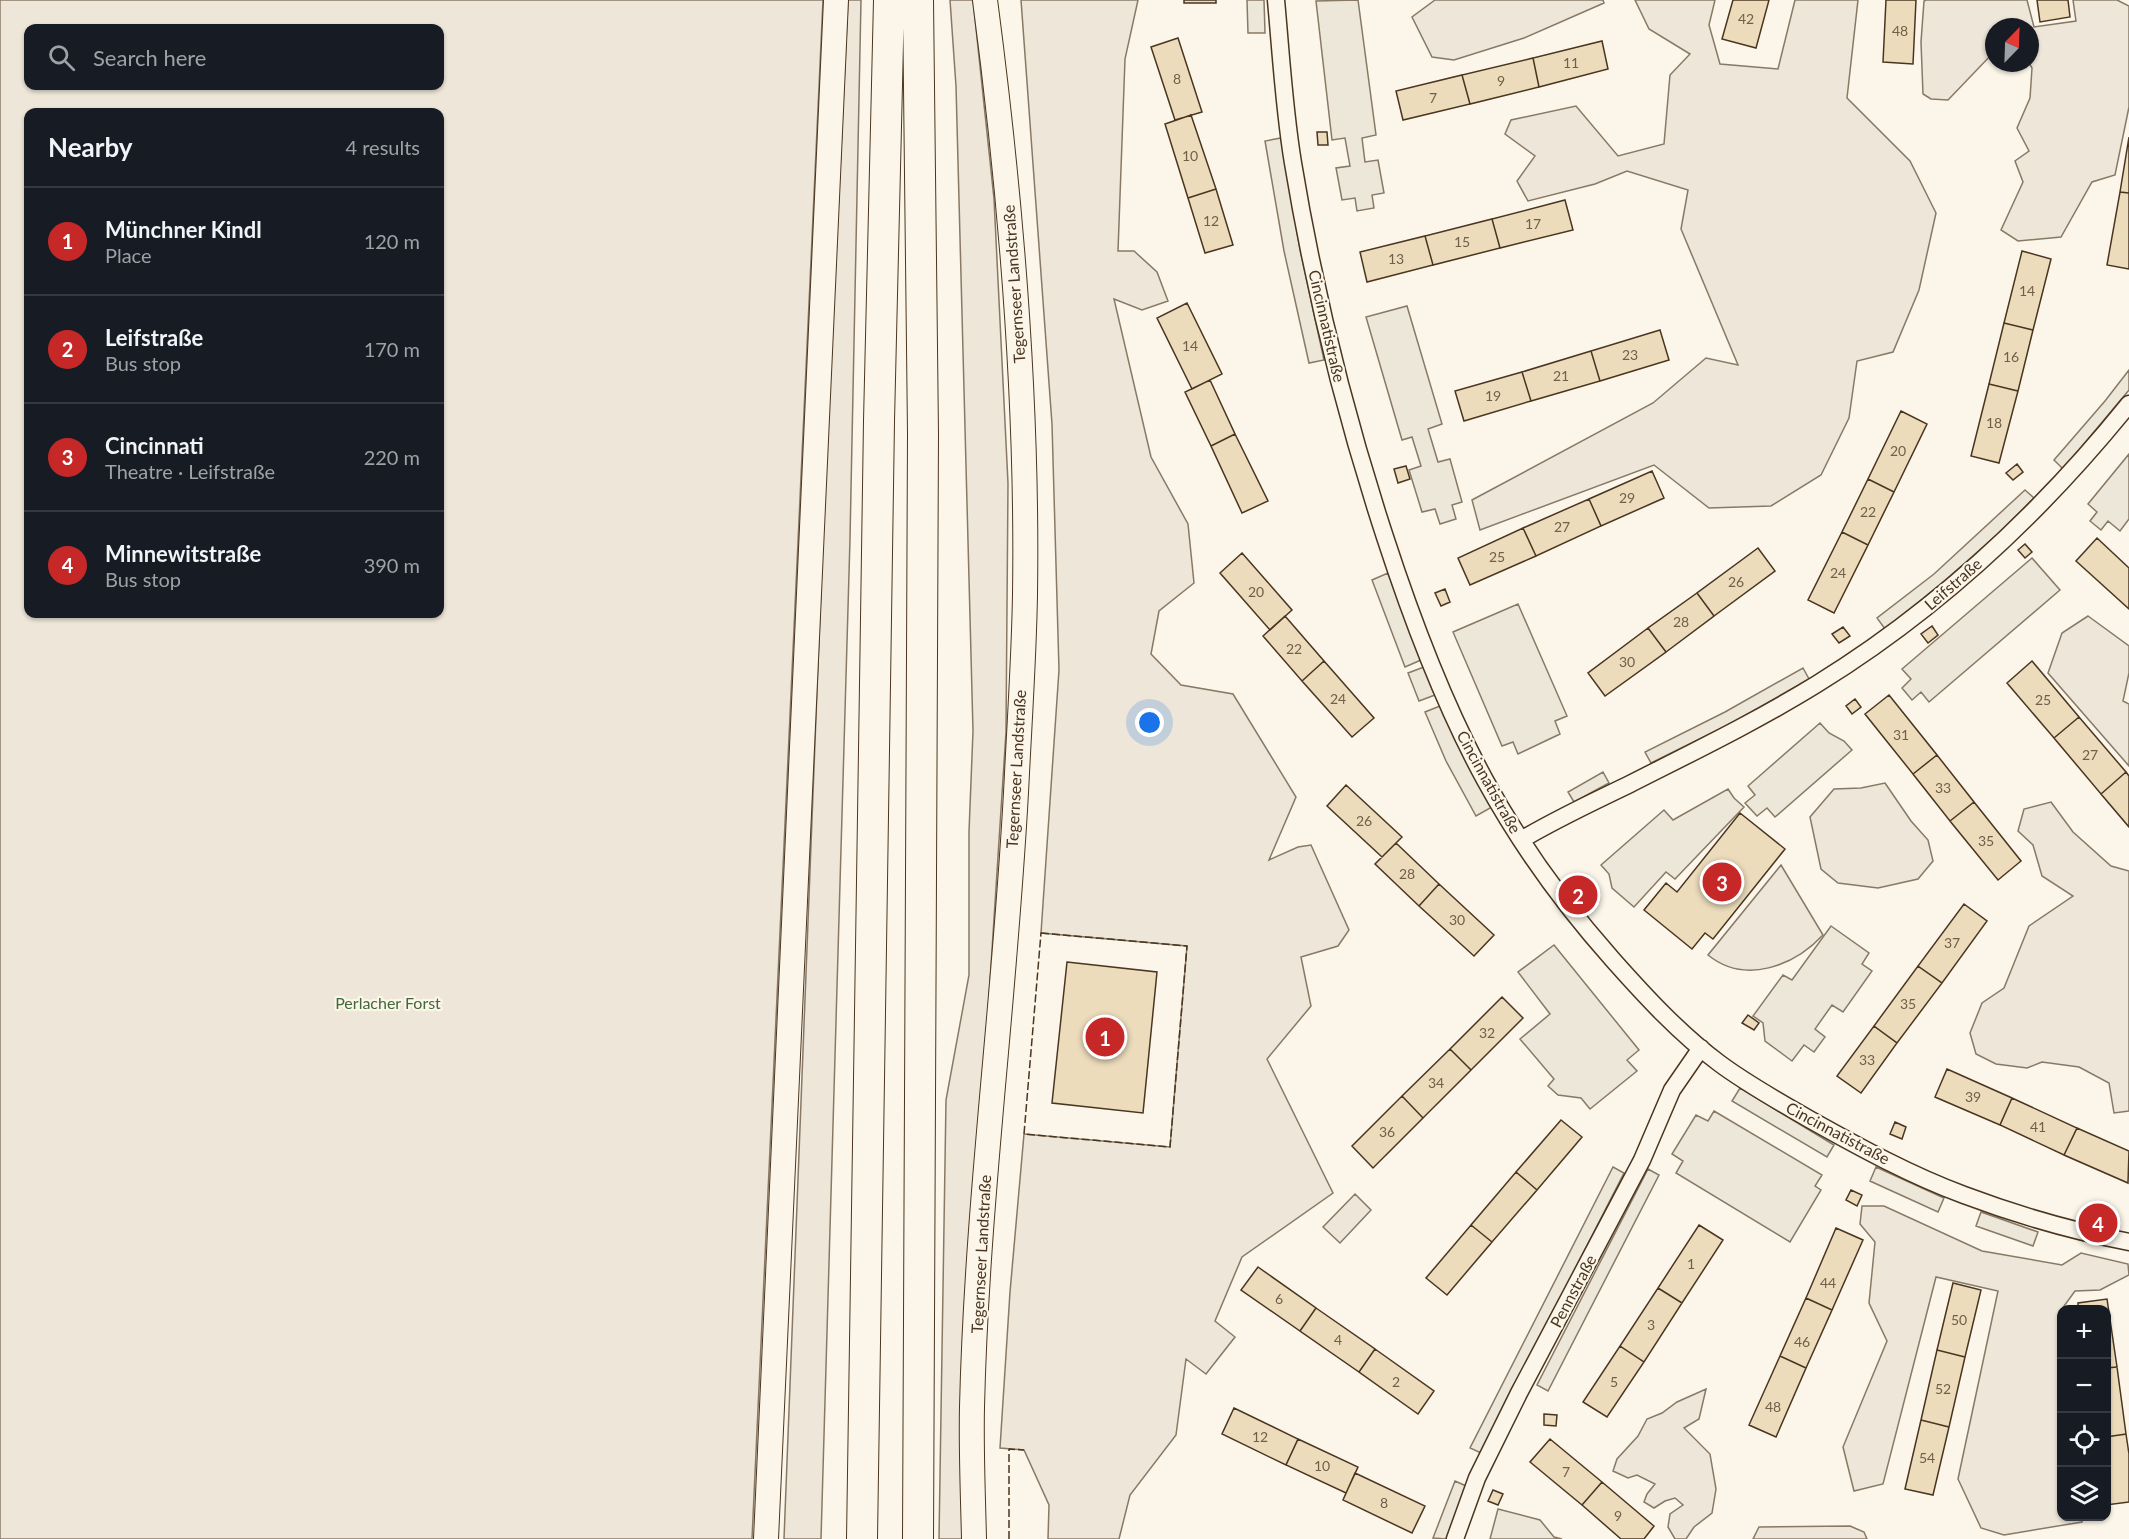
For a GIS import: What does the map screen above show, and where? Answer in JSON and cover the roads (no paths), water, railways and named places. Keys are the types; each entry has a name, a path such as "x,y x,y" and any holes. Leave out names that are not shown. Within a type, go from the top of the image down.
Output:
{"highway":[{"path":"862,1539 879,433 889,0"},
{"path":"918,0 923,434 918,1539"}],"main road":[{"path":"766,1539 836,0"},
{"name":"Tegernseer Landstraße","path":"974,1539 972,1408 984,1191 1006,941 1017,776 1024,595 1023,449 1014,261 999,103 985,0"}],"street":[{"name":"Cincinnatistraße","path":"1276,0 1293,162 1323,312 1362,468 1416,627 1452,714 1485,779 1521,840 1593,937 1626,975 1701,1048 1759,1090 1862,1149 1962,1194 2062,1228 2129,1242"},
{"name":"Leifstraße","path":"1521,840 1563,816 1728,733 1817,684 1902,626 1929,606 2021,524 2078,464 2129,404"},
{"name":"Pennstraße","path":"1455,1539 1477,1478 1519,1393 1642,1160 1672,1090 1701,1048"}],"place":[{"name":"Cincinnati","path":"1722,882"},
{"name":"Leifstraße","path":"1578,895"},
{"name":"Münchner Kindl","path":"1105,1037"},
{"name":"Minnewitstraße","path":"2098,1223"}],"park label":[{"name":"Perlacher Forst","path":"388,1003"}]}
